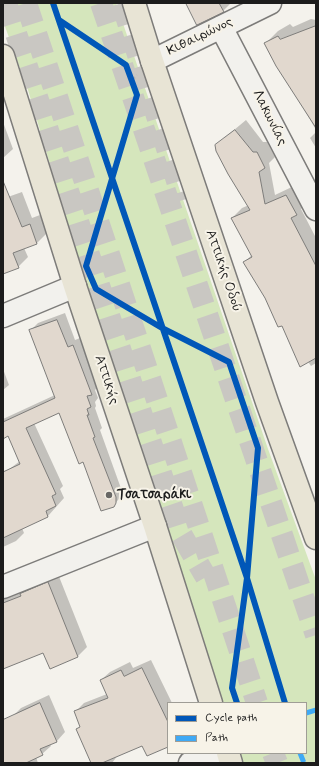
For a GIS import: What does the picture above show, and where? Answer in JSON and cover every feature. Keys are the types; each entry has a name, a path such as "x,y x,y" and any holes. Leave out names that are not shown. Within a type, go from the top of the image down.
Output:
{"main road":[{"name":"Αττικής Οδού","path":"134,3 152,61 312,515 316,538"},
{"name":"Αττικής","path":"3,56 75,286 155,526 211,702"}],"street":[{"name":"Κιθαιρώνος","path":"152,61 270,3"},
{"name":"Λακωνίας","path":"221,27 316,209"},
{"path":"3,316 75,286"},
{"path":"3,587 155,526"},
{"path":"190,763 211,754"}],"green space":[{"path":"3,3 116,3 268,449 316,580 316,763 240,763 237,754 307,754 307,702 221,702 80,265 28,90 3,21"}],"building":[{"path":"186,3 219,3 224,12 197,25"},
{"path":"316,26 316,128 276,66 264,43 278,36 280,39"},
{"path":"235,130 253,152 257,152 265,168 259,172 265,204 286,195 297,215 291,218 316,266 316,358 300,367 282,326 278,327 265,298 243,262 252,257 231,218 250,210 228,174 216,151 215,145"},
{"path":"3,181 22,227 30,224 37,244 13,253 19,268 3,274"},
{"path":"57,320 68,347 73,345 92,395 87,396 91,407 87,409 89,415 87,415 95,437 93,438 116,497 116,503 114,507 101,511 83,462 79,464 59,413 26,428 56,494 52,496 56,506 46,511 48,517 3,538 3,472 20,464 8,436 3,439 3,422 55,398 29,330"},
{"path":"48,582 78,657 50,669 43,653 3,669 3,603 21,596 20,594"},
{"path":"142,668 167,720 167,747 147,756 142,746 102,763 91,763 76,729 80,727 74,711 108,698 100,680 121,670 124,676"},
{"path":"40,703 57,742 40,749 43,755 26,763 3,763 3,720"}],"tunnel":[{"path":"6,3 181,534 206,577"},
{"path":"26,3 257,702"},
{"path":"101,3 316,635"},
{"path":"122,3 183,200"},
{"path":"273,754 277,763"}],"marked path":[{"path":"307,713 316,710"},
{"path":"300,754 304,763"}],"cycle path":[{"path":"53,3 247,578 285,702"},
{"path":"59,20 126,65 137,95 86,266 96,289 162,328 229,362 258,448 247,578 232,688 237,702"}],"place":[{"name":"Τσατσαράκι","path":"109,495"}]}
